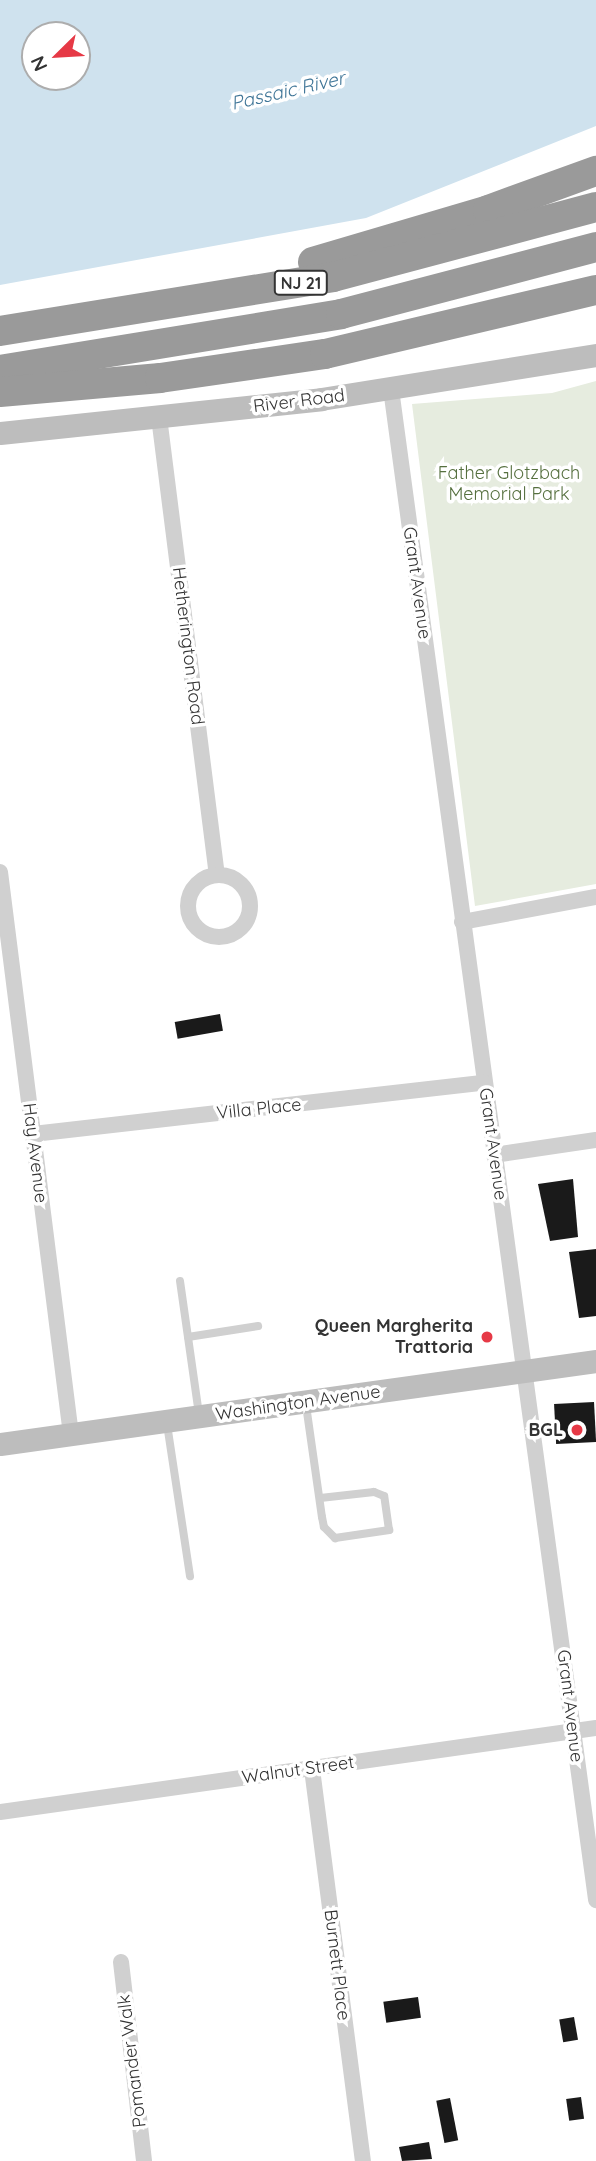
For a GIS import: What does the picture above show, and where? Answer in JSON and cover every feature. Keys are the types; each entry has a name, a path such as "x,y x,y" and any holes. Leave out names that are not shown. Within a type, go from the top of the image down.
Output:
{"highway":[{"path":"146,310 439,225 596,171"},
{"name":"NJ 21","path":"0,331 146,310 395,263 596,207"},
{"name":"NJ 21","path":"0,370 341,314 596,247"},
{"path":"0,392 160,378 325,354 596,290"}],"main road":[{"name":"River Road","path":"0,433 391,389 596,355"},
{"name":"Washington Avenue","path":"0,1444 596,1361"}],"street":[{"name":"Grant Avenue","path":"391,389 461,922 528,1371 596,1900"},
{"name":"Hetherington Road","path":"159,417 217,874"},
{"name":"Hay Avenue","path":"0,872 71,1435"},
{"path":"461,922 596,897"},
{"name":"Villa Place","path":"33,1134 484,1083"},
{"path":"494,1155 596,1140"},
{"name":"Walnut Street","path":"0,1812 596,1728"},
{"name":"Burnett Place","path":"312,1769 363,2161"},
{"name":"Pomander Walk","path":"121,1962 144,2161"}],"lane":[{"path":"180,1281 199,1416"},
{"path":"188,1337 258,1326"},
{"path":"306,1402 324,1527 335,1538 389,1530 384,1496 374,1492 320,1498"},
{"path":"167,1421 190,1576"}],"green space":[{"name":"Father Glotzbach Memorial Park","path":"596,381 596,884 475,906 412,404 552,393"}],"water":[{"name":"Passaic River","path":"0,0 596,0 596,126 366,218 0,285"}],"building":[{"path":"220,1014 223,1031 178,1039 175,1022"},
{"path":"573,1179 578,1237 550,1241 538,1184"},
{"path":"596,1249 596,1316 579,1318 569,1252"},
{"name":"BGL","path":"594,1402 596,1442 556,1444 554,1404"},
{"path":"418,1997 421,2018 386,2023 383,2002"},
{"path":"574,2017 578,2040 563,2042 559,2020"},
{"path":"581,2097 584,2119 569,2121 566,2099"},
{"path":"450,2098 458,2140 444,2143 436,2101"},
{"path":"429,2142 432,2159 402,2161 399,2147"}],"place":[{"name":"Queen Margherita Trattoria","path":"487,1337"},
{"name":"BGL","path":"577,1430"}]}
